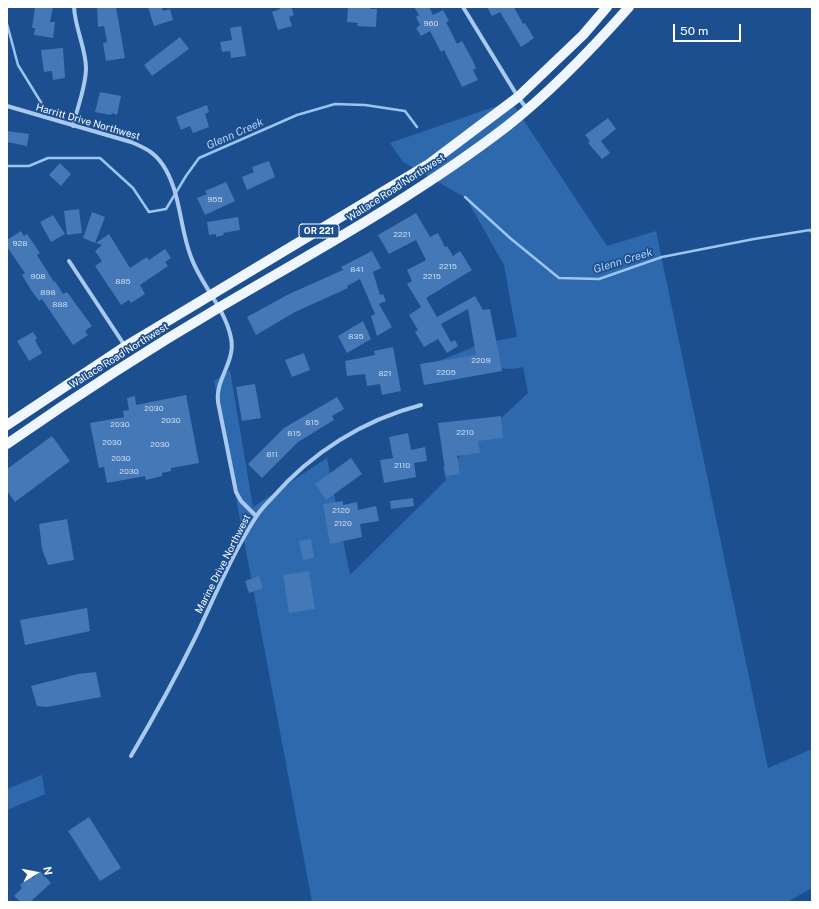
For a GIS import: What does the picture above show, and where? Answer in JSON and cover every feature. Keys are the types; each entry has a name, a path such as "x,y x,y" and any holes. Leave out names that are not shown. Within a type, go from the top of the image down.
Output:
{"main road":[{"name":"Wallace Road Northwest","path":"7,425 126,346 429,164 518,97 583,35 607,7"},
{"name":"Wallace Road Northwest","path":"7,444 128,364 219,308 338,239 438,177 528,109 584,57 629,7"}],"street":[{"path":"72,126 85,80 86,68 78,34 74,7"},
{"path":"463,7 518,97 528,109"},
{"name":"Harritt Drive Northwest","path":"7,106 72,126 132,142 148,149 159,160 171,183 178,204 191,258 219,308 232,339 230,360 219,384 217,393 226,449 236,492 244,504 256,516"},
{"path":"69,261 126,346"},
{"name":"Marine Drive Northwest","path":"131,756 163,702 197,635 218,586 256,516 301,468 333,444 378,419 421,405"}],"shaded area":[{"path":"511,101 607,246 656,231 768,768 812,749 812,888 787,902 312,902 214,381 230,370 253,507 327,458 350,575 446,480 443,467 448,463 452,464 528,393 523,367 512,369 432,364 483,343 517,337 504,265 466,198 403,162 390,143"},
{"path":"42,775 45,794 7,810 7,789"}],"building":[{"path":"35,7 53,7 50,22 55,22 53,38 34,35 35,28 32,28"},
{"path":"97,7 116,7 125,58 106,61 103,43 107,42 104,26 98,27"},
{"path":"148,7 162,7 163,11 170,9 173,20 154,26"},
{"path":"279,7 291,7 294,15 289,17 292,26 278,30 272,12 280,9"},
{"path":"348,7 370,7 370,9 377,9 376,27 357,26 358,23 347,22"},
{"path":"414,7 429,7 433,15 443,10 449,21 446,22 457,44 462,41 472,59 476,68 473,70 478,80 462,87 444,50 441,52 430,31 421,36 416,28 420,25 416,17 419,15"},
{"path":"487,7 514,7 523,24 525,23 534,38 521,47 500,12 492,16"},
{"path":"241,26 246,56 231,58 230,51 222,52 220,42 232,40 230,28"},
{"path":"180,37 189,49 152,76 144,65"},
{"path":"63,48 65,78 53,80 52,71 44,72 41,50"},
{"path":"100,92 121,96 117,115 112,113 111,115 95,112"},
{"path":"207,105 209,112 205,114 209,127 193,133 190,126 181,130 176,117"},
{"path":"608,118 616,129 601,141 610,153 602,159 588,143 590,141 585,135"},
{"path":"7,131 29,134 27,146 7,142"},
{"path":"269,161 275,177 247,190 242,177 254,172 252,167"},
{"path":"60,163 71,174 61,186 49,175"},
{"path":"226,182 235,201 205,215 197,198 207,194 205,191"},
{"path":"79,209 82,233 67,235 64,211"},
{"path":"92,212 105,217 95,243 83,238"},
{"path":"416,213 430,237 438,233 445,247 447,246 453,256 460,251 472,270 426,298 437,317 475,296 483,310 490,309 502,371 424,385 420,364 476,355 468,309 441,324 451,342 455,340 458,346 447,353 438,339 424,347 415,332 418,330 409,315 421,307 407,284 412,281 407,270 426,260 416,240 389,254 378,235"},
{"path":"53,215 65,234 51,242 40,222"},
{"path":"238,217 240,230 223,233 224,235 216,237 216,234 209,235 207,222"},
{"path":"21,231 24,236 27,234 40,253 37,255 54,282 55,281 63,294 67,292 92,326 85,331 88,335 73,345 42,299 39,301 31,290 22,275 25,273 7,247 7,240"},
{"path":"109,234 130,268 147,257 149,260 165,249 171,258 165,262 168,266 140,285 145,294 131,303 129,300 121,305 95,266 102,261 95,251 102,245 96,243"},
{"path":"372,251 381,268 373,272 380,295 383,294 386,301 379,304 392,327 377,336 371,316 375,314 360,279 347,286 348,288 295,312 256,335 247,317 289,294 343,270 341,267"},
{"path":"363,321 371,339 347,353 338,336"},
{"path":"33,332 37,338 35,340 42,353 29,361 17,341"},
{"path":"393,347 401,391 382,395 380,384 367,386 365,374 347,376 345,361 375,355 374,351"},
{"path":"304,353 310,370 292,377 285,360"},
{"path":"255,384 261,418 242,421 236,387"},
{"path":"186,395 199,463 171,468 171,471 162,473 162,476 146,480 145,476 107,483 104,467 99,468 90,423 124,417 123,411 129,410 127,398 135,396 136,405"},
{"path":"337,397 344,409 332,416 334,420 298,442 262,478 248,464 284,428"},
{"path":"501,416 503,438 478,441 480,453 457,456 460,474 446,476 438,423"},
{"path":"408,433 411,450 425,447 427,461 414,463 416,477 384,483 380,460 393,458 389,437"},
{"path":"52,436 70,461 15,502 7,491 7,469"},
{"path":"351,458 362,474 326,500 315,484"},
{"path":"413,498 414,506 391,509 390,501"},
{"path":"343,501 343,505 357,502 358,510 376,506 379,521 360,524 362,537 330,544 323,504"},
{"path":"67,519 74,560 48,565 42,549 39,524"},
{"path":"311,539 314,558 303,560 299,541"},
{"path":"309,571 315,609 289,613 283,575"},
{"path":"259,576 263,588 249,593 245,581"},
{"path":"87,608 90,631 25,645 20,620"},
{"path":"96,672 101,697 47,707 37,706 31,686 78,674"},
{"path":"89,817 121,868 100,881 68,831"},
{"path":"40,871 51,883 30,902 21,902 14,896 22,888 20,885 30,876 33,878"}],"waterway":[{"path":"7,24 18,65 42,104"},
{"name":"Glenn Creek","path":"7,166 29,166 48,158 100,158 133,188 149,212 166,209 199,158 297,115 335,104 365,105 405,111 417,127"},
{"name":"Glenn Creek","path":"465,197 510,238 559,278 599,279 662,257 754,239 810,230 812,232"}]}
